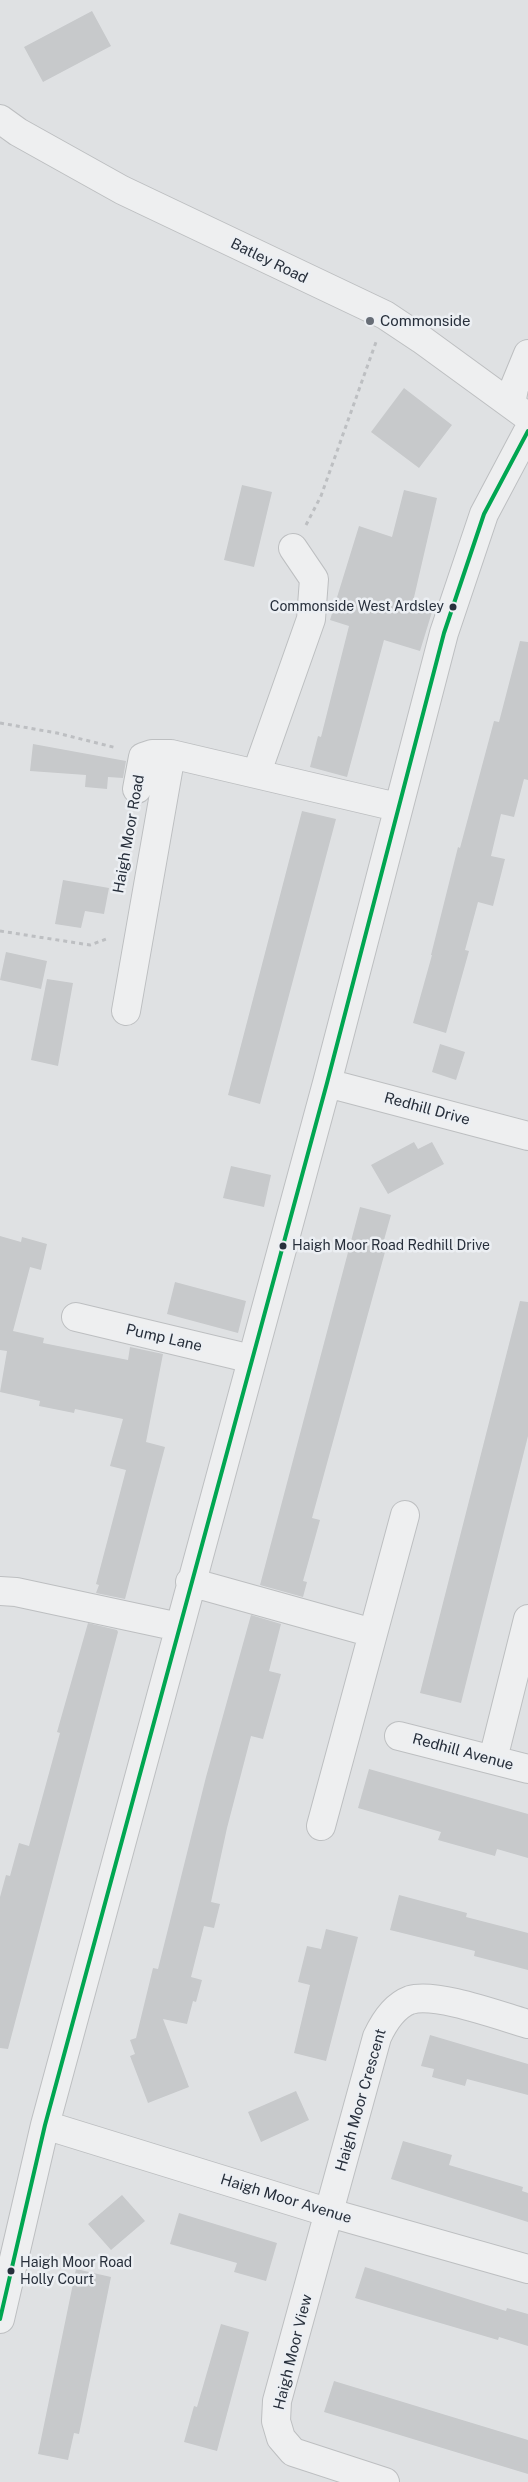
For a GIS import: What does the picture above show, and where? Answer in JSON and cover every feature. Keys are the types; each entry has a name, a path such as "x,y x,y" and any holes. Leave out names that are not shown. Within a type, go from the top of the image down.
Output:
{"street":[{"name":"Batley Road","path":"0,119 18,132 122,190 385,316 421,339 520,410"},
{"path":"520,410 514,388 528,354"},
{"path":"0,2319 10,2228 45,2125 190,1582 327,1083 397,807 444,633 484,514 528,431"},
{"path":"256,772 311,619 314,579 293,548"},
{"name":"Haigh Moor Road","path":"137,789 143,757 152,754 172,754 256,772 397,807"},
{"path":"126,1011 172,754"},
{"name":"Redhill Drive","path":"327,1083 528,1136"},
{"name":"Pump Lane","path":"76,1317 252,1359"},
{"path":"321,1826 405,1515"},
{"path":"190,1582 373,1633"},
{"path":"0,1591 179,1627"},
{"path":"493,1759 528,1619"},
{"name":"Redhill Avenue","path":"399,1736 528,1769"},
{"name":"Haigh Moor Crescent","path":"330,2213 377,2037 384,2022 395,2011 410,2001 427,1998 528,2024"},
{"name":"Haigh Moor Avenue","path":"45,2125 330,2213 528,2269"},
{"name":"Haigh Moor View","path":"330,2213 277,2401 276,2421 281,2438 293,2452 385,2482"}],"path":[{"path":"293,548 321,496 385,316"},
{"path":"0,723 96,742 143,757"},
{"path":"0,931 90,945 112,937"}],"building":[{"path":"92,11 111,46 43,82 24,47"},
{"path":"404,388 452,425 419,468 371,432"},
{"path":"242,485 272,492 254,567 224,560"},
{"path":"404,490 437,498 412,606 432,612 420,651 384,640 347,777 310,767 318,736 321,737 349,626 330,620 359,526 392,537"},
{"path":"520,641 528,642 528,780 524,779 514,817 501,814 491,856 505,859 493,906 478,902 465,950 469,951 446,1033 413,1023 432,955 458,847 460,848 494,721 499,722"},
{"path":"33,744 126,761 123,778 108,777 107,789 85,787 86,775 30,771"},
{"path":"302,811 336,819 260,1104 228,1095"},
{"path":"63,880 109,888 104,914 85,911 81,928 55,924"},
{"path":"6,952 47,961 41,989 0,980"},
{"path":"47,979 73,983 58,1066 31,1060"},
{"path":"440,1044 465,1052 456,1080 432,1072"},
{"path":"414,1142 418,1149 432,1142 444,1164 388,1194 371,1165"},
{"path":"231,1166 271,1175 264,1207 223,1198"},
{"path":"360,1207 391,1215 384,1240 388,1241 312,1518 320,1520 303,1581 307,1582 303,1597 260,1585"},
{"path":"0,1236 21,1242 22,1237 47,1244 41,1270 30,1267 13,1331 44,1338 43,1343 128,1360 130,1347 163,1354 146,1442 165,1447 125,1599 96,1593 99,1585 96,1584 126,1470 110,1466 123,1419 75,1409 74,1413 39,1406 40,1401 0,1392 7,1351 0,1350"},
{"path":"175,1282 246,1301 238,1333 167,1314"},
{"path":"520,1301 528,1302 528,1436 461,1703 420,1693"},
{"path":"251,1615 281,1624 269,1671 281,1674 263,1739 251,1736 227,1828 211,1902 220,1904 214,1928 204,1926 191,1977 202,1980 196,2002 193,2001 187,2024 163,2019 189,2087 148,2103 130,2056 135,2054 130,2040 136,2038 153,1968 158,1969 206,1777"},
{"path":"88,1623 117,1630 118,1632 8,2049 0,2048 0,1897 6,1875 10,1876 19,1843 29,1846 60,1733 57,1732"},
{"path":"369,1769 528,1814 528,1858 497,1849 495,1856 438,1840 441,1832 358,1808"},
{"path":"399,1895 467,1913 466,1917 528,1933 528,1970 474,1956 475,1951 390,1930"},
{"path":"326,1929 358,1937 326,2061 294,2053 310,1985 298,1982 307,1946 321,1949"},
{"path":"430,2035 528,2064 528,2095 467,2079 465,2086 432,2077 434,2069 421,2066"},
{"path":"296,2091 309,2120 261,2142 248,2112"},
{"path":"403,2141 452,2155 449,2165 523,2187 522,2191 528,2193 528,2222 391,2179"},
{"path":"122,2195 145,2221 111,2250 88,2224"},
{"path":"179,2213 277,2243 266,2281 234,2272 237,2263 170,2244"},
{"path":"365,2267 506,2311 507,2308 528,2314 528,2346 499,2337 498,2340 355,2298"},
{"path":"76,2269 111,2277 79,2434 74,2433 68,2460 38,2454"},
{"path":"221,2324 249,2332 217,2451 184,2442 194,2406 197,2407"},
{"path":"334,2381 528,2440 528,2474 324,2412"}],"transit line":[{"path":"0,2319 45,2125 327,1083 444,633 484,514 528,431"}],"place":[{"name":"Commonside","path":"370,321"},
{"name":"Commonside West Ardsley","path":"453,607"},
{"name":"Haigh Moor Road Redhill Drive","path":"283,1246"},
{"name":"Haigh Moor Road Holly Court","path":"11,2271"}]}
